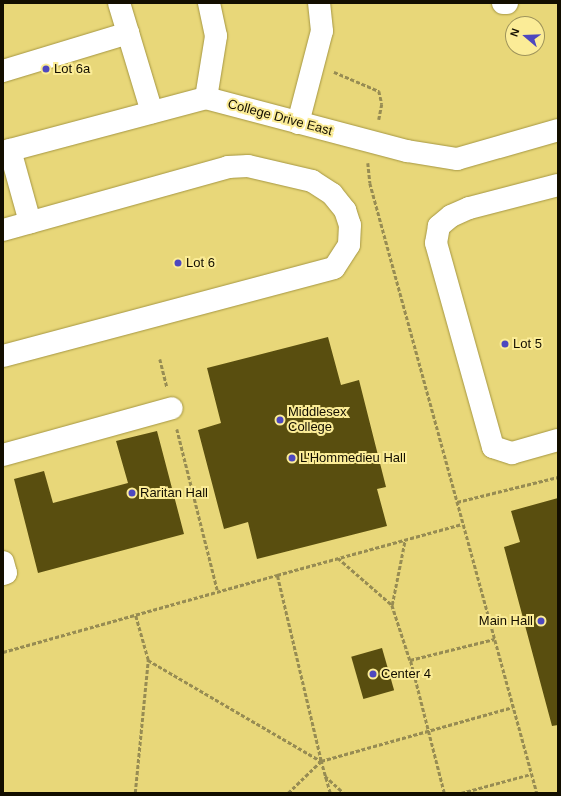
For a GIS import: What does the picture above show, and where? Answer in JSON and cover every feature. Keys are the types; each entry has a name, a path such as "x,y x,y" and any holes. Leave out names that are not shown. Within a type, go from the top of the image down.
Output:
{"street":[{"path":"119,3 152,112"},
{"path":"206,98 216,36 209,3"},
{"path":"298,123 322,31 320,3"},
{"path":"3,71 128,33"},
{"name":"College Drive East","path":"6,151 206,98 407,151 457,159 558,130"},
{"path":"6,151 30,222"},
{"path":"3,230 228,167 248,166 312,181 332,194 346,210 350,225 349,245 334,268 3,356"},
{"path":"558,185 469,208 451,216 439,226 436,243 493,447 512,453 558,440"},
{"path":"3,455 172,408"},
{"path":"3,562 6,573 3,574"}],"path":[{"path":"332,71 379,91 382,104 378,124"},
{"path":"368,160 370,183 536,793"},
{"path":"160,358 218,592"},
{"path":"457,502 558,477"},
{"path":"3,652 462,524"},
{"path":"405,540 392,605 410,660 444,793"},
{"path":"338,558 392,605"},
{"path":"277,575 330,793"},
{"path":"135,793 148,660 136,614"},
{"path":"410,660 494,639"},
{"path":"148,660 321,761"},
{"path":"288,793 321,761 513,707"},
{"path":"461,793 531,774"},
{"path":"325,776 344,793"}],"shaded area":[{"name":"Middlesex College","path":"3,3 558,3 558,793 3,793"}],"building":[{"name":"L'Hommedieu Hall","path":"328,337 341,385 359,380 386,487 377,489 387,526 257,559 248,522 224,529 198,430 221,423 207,368"},
{"name":"Raritan Hall","path":"157,431 184,534 38,573 14,479 44,471 53,503 128,483 116,441"},
{"name":"Main Hall","path":"558,498 558,725 552,726 504,547 520,542 511,511"},
{"name":"Center 4","path":"382,648 394,690 363,699 351,657"}],"place":[{"name":"Lot 6a","path":"46,69"},
{"name":"Lot 6","path":"178,263"},
{"name":"Lot 5","path":"505,344"},
{"name":"Middlesex College","path":"280,420"},
{"name":"L'Hommedieu Hall","path":"292,458"},
{"name":"Raritan Hall","path":"132,493"},
{"name":"Main Hall","path":"541,621"},
{"name":"Center 4","path":"373,674"}]}
